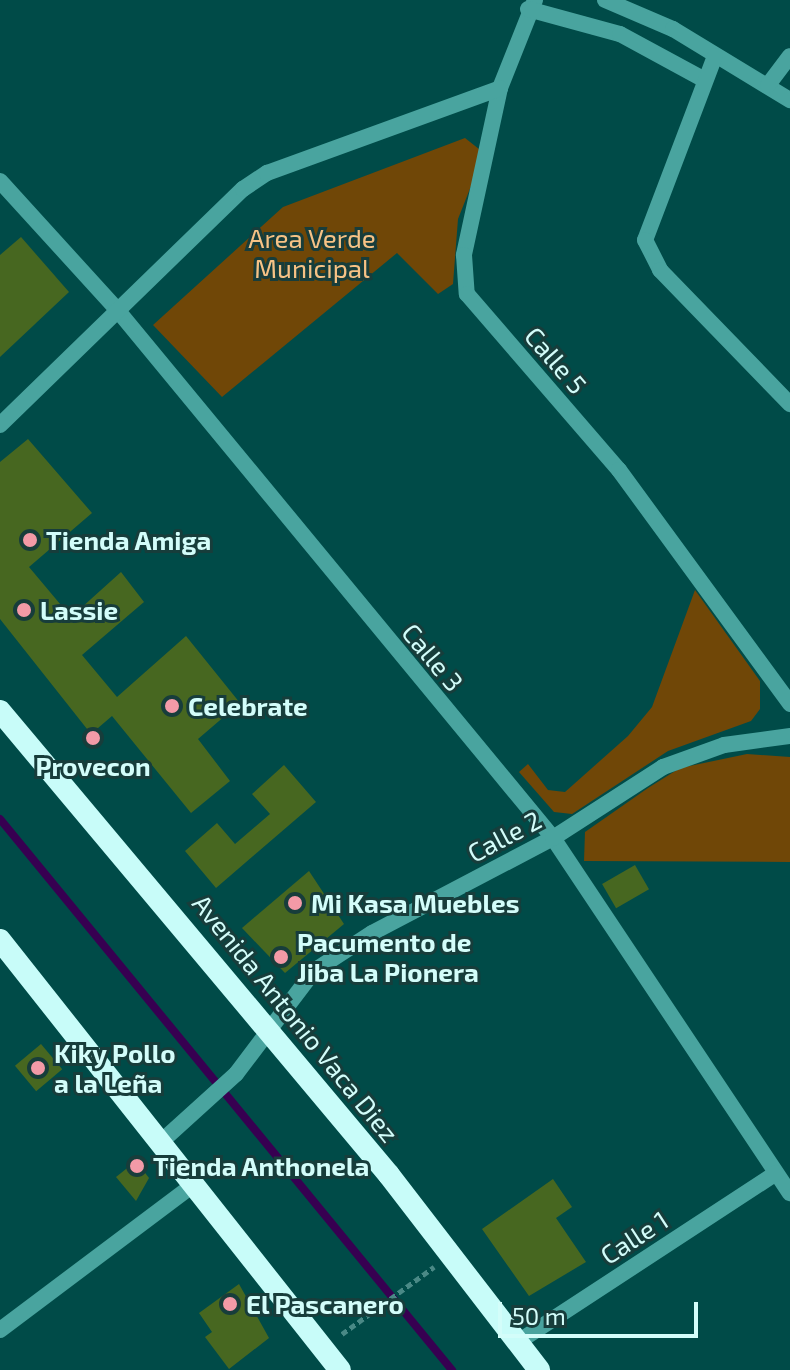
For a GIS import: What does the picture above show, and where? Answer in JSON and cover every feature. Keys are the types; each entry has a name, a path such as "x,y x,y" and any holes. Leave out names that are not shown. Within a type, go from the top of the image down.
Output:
{"highway":[{"name":"Avenida Antonio Vaca Diez","path":"0,711 272,1032 539,1370"},
{"path":"0,940 196,1183 340,1370"}],"street":[{"path":"605,0 634,8 790,100"},
{"path":"532,4 620,34 701,78"},
{"name":"Calle 5","path":"532,4 500,88 464,255 467,294 619,470 790,704"},
{"path":"715,56 701,78 645,240 660,270 790,404"},
{"path":"768,85 790,56"},
{"path":"0,425 267,173 500,88"},
{"name":"Calle 3","path":"0,181 119,312 553,838 790,1193"},
{"name":"Calle 2","path":"162,1141 212,1100 236,1074 272,1032 314,971 553,838 663,767 724,745 790,736"},
{"name":"Calle 1","path":"518,1342 776,1173"},
{"path":"0,1330 196,1183"}],"path":[{"path":"322,1348 451,1255"}],"green space":[{"name":"Area Verde Municipal","path":"465,138 484,153 458,219 453,284 438,294 397,253 222,397 153,325 283,207"},
{"path":"695,590 760,681 760,709 751,721 668,751 572,814 554,812 519,772 528,764 548,790 565,792 628,736 652,707"},
{"path":"747,754 790,757 790,862 584,861 585,832 648,788 680,768"}],"building":[{"path":"21,237 69,292 0,357 0,255"},
{"path":"28,439 92,513 29,567 71,617 121,572 144,602 82,655 117,697 186,636 240,703 198,739 230,781 191,813 112,716 91,734 0,619 0,462"},
{"path":"284,765 316,802 216,888 185,851 217,823 235,844 270,814 252,794"},
{"path":"635,865 649,889 616,908 602,884"},
{"path":"309,871 344,924 285,973 242,928"},
{"name":"Kiky Pollo a la Leña","path":"41,1044 62,1069 36,1091 15,1066"},
{"path":"136,1161 149,1178 136,1201 116,1177"},
{"path":"553,1179 572,1207 556,1218 586,1262 529,1296 482,1229"},
{"path":"239,1284 269,1338 229,1369 205,1337 212,1332 199,1313"}],"waterway":[{"path":"0,819 452,1370"}],"place":[{"name":"Tienda Amiga","path":"30,540"},
{"name":"Lassie","path":"24,610"},
{"name":"Celebrate","path":"172,706"},
{"name":"Provecon","path":"93,738"},
{"name":"Mi Kasa Muebles","path":"295,903"},
{"name":"Pacumento de Jiba La Pionera","path":"281,957"},
{"name":"Kiky Pollo a la Leña","path":"38,1068"},
{"name":"Tienda Anthonela","path":"137,1166"},
{"name":"El Pascanero","path":"230,1304"}]}
